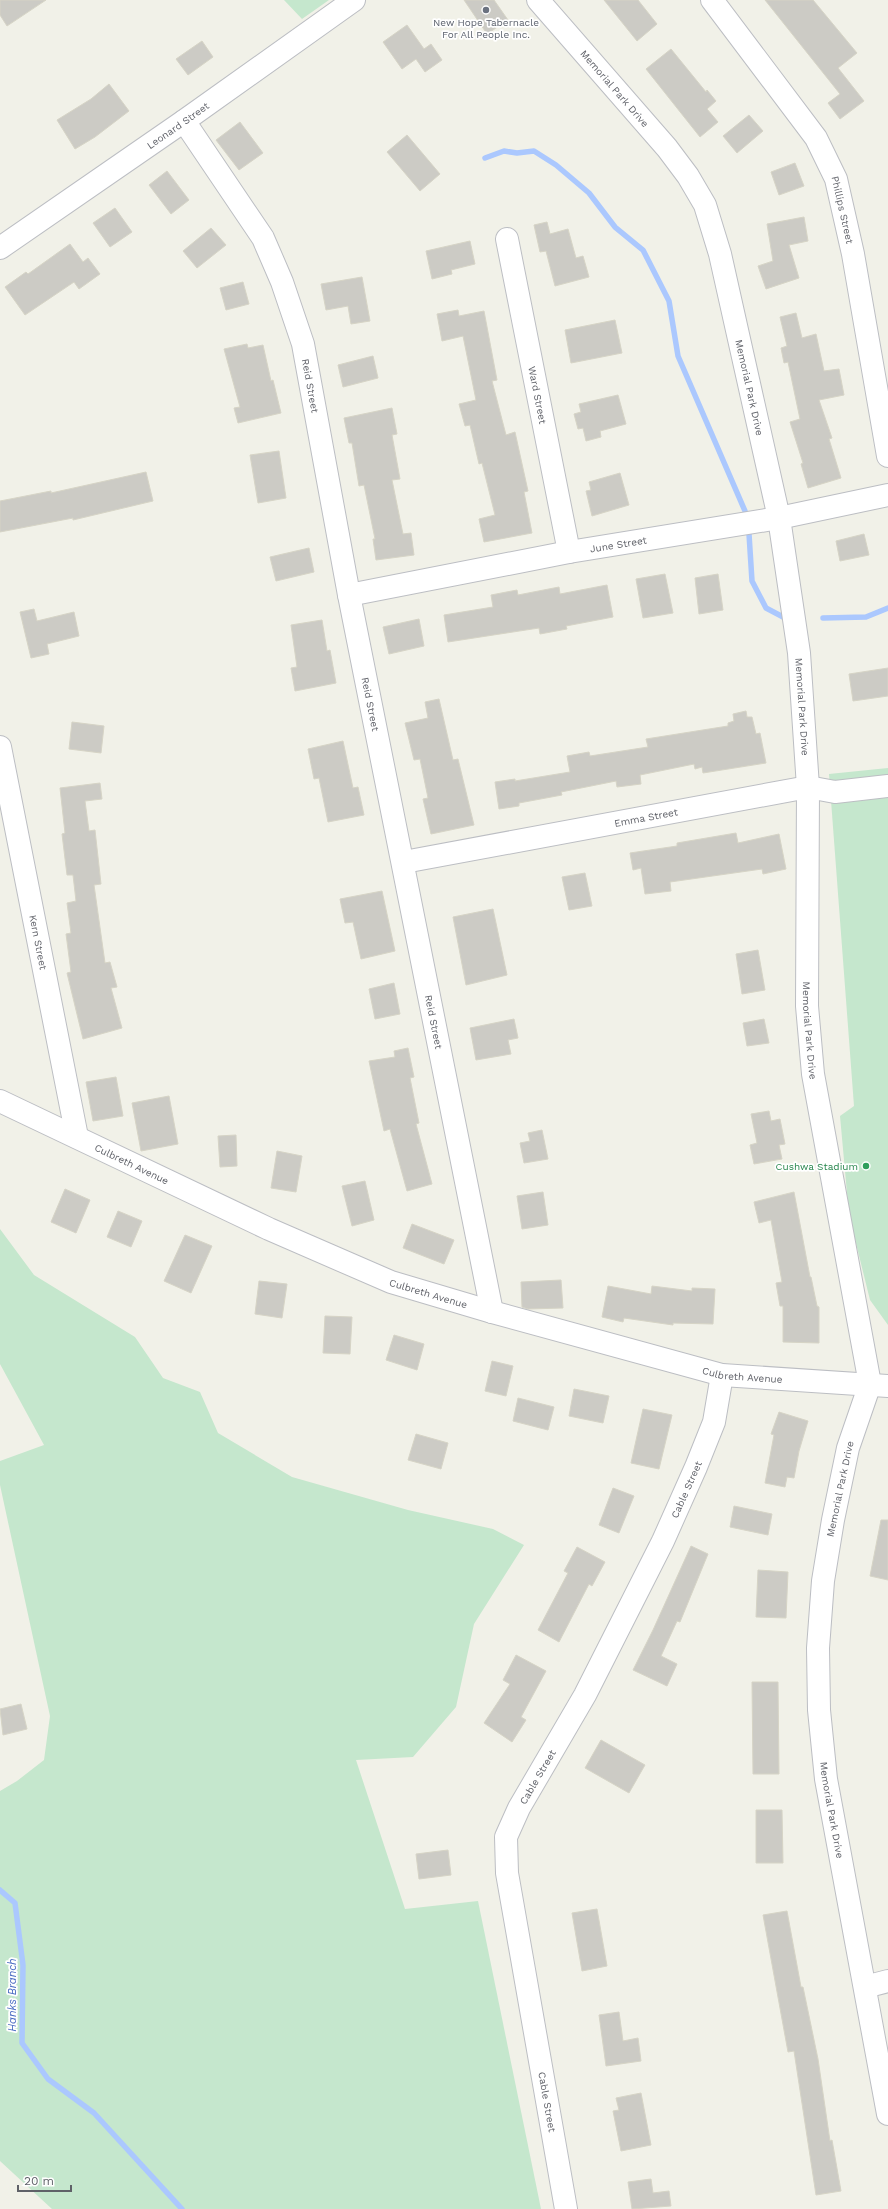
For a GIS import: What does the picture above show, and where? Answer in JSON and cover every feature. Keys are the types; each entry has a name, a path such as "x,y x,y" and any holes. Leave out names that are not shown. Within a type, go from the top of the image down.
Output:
{"street":[{"name":"Leonard Street","path":"0,248 184,121 354,0"},
{"name":"Memorial Park Drive","path":"538,0 667,148 688,176 705,204 720,254 779,518 799,653 808,787 807,1006 813,1074 879,1385 848,1448 833,1520 823,1581 818,1648 820,1710 826,1779 888,2114"},
{"name":"Phillips Street","path":"712,0 816,138 836,179 853,254 888,456"},
{"name":"Reid Street","path":"184,121 263,238 282,282 303,344 349,595 404,862 492,1312"},
{"name":"Ward Street","path":"506,239 569,552"},
{"name":"June Street","path":"349,595 569,552 779,518 888,495"},
{"name":"Kern Street","path":"0,747 77,1137"},
{"name":"Emma Street","path":"404,862 808,787 834,792 888,786"},
{"name":"Culbreth Avenue","path":"0,1101 268,1229 391,1282 492,1312 722,1375 879,1385"},
{"name":"Cable Street","path":"566,2209 507,1874 506,1837 519,1808 585,1695 662,1541 696,1467 714,1422 722,1375"},
{"path":"865,1987 888,1982"}],"green space":[{"path":"284,0 329,0 302,19"},
{"path":"888,768 888,1325 870,1300 849,1215 840,1116 854,1106 829,774"},
{"path":"0,1229 34,1275 135,1337 163,1378 200,1392 218,1433 292,1477 408,1510 493,1529 524,1545 474,1624 456,1707 413,1757 356,1760 405,1909 478,1901 541,2209 52,2209 0,2161 0,1791 17,1781 44,1760 50,1716 0,1485 0,1461 44,1445 0,1364"}],"building":[{"path":"0,0 46,0 7,26 0,15"},
{"name":"New Hope Tabernacle For All People Inc.","path":"464,0 494,0 508,20 487,34"},
{"path":"604,0 638,0 657,24 637,41"},
{"path":"765,0 813,0 857,53 838,68 864,101 840,119 828,103 840,94"},
{"path":"407,25 424,49 431,44 442,60 425,72 416,59 402,69 383,42"},
{"path":"202,41 213,57 188,75 176,59"},
{"path":"671,49 706,92 707,90 716,101 707,109 718,122 700,137 646,69"},
{"path":"109,84 129,111 95,137 75,149 57,120 91,99"},
{"path":"749,115 763,131 737,153 723,136"},
{"path":"240,122 263,153 239,170 216,140"},
{"path":"407,135 440,174 420,191 387,152"},
{"path":"795,163 804,186 779,195 771,172"},
{"path":"167,171 189,200 171,214 149,185"},
{"path":"115,208 132,232 110,247 93,223"},
{"path":"804,217 808,241 789,245 799,278 766,289 758,266 773,261 767,224"},
{"path":"547,222 550,234 568,229 576,258 583,256 589,277 555,286 546,251 540,252 534,225"},
{"path":"211,228 226,245 197,268 183,251"},
{"path":"470,241 475,264 451,270 452,274 432,279 426,251"},
{"path":"70,244 83,262 88,258 100,274 79,289 74,282 25,315 5,287 26,272 28,274"},
{"path":"362,277 370,321 351,324 348,306 326,310 321,284"},
{"path":"243,282 249,304 226,310 220,288"},
{"path":"458,310 459,316 484,311 497,380 492,381 506,435 515,432 528,491 524,492 532,533 484,542 479,519 495,515 482,463 479,464 470,425 465,426 459,404 476,400 463,336 442,341 437,314"},
{"path":"796,313 802,338 816,334 824,371 839,369 844,395 819,400 832,438 829,439 841,478 808,488 801,464 803,463 790,422 800,419 788,362 784,363 781,348 787,346 780,317"},
{"path":"615,320 622,353 571,363 565,330"},
{"path":"247,344 248,348 263,345 271,381 273,380 281,413 238,423 234,408 240,407 224,349"},
{"path":"373,356 378,378 343,387 338,365"},
{"path":"618,395 626,424 600,431 601,437 586,441 583,428 578,429 574,414 581,412 579,404"},
{"path":"392,408 397,434 392,435 400,479 392,480 403,534 411,533 414,555 376,560 373,539 375,539 364,485 359,486 352,443 349,443 344,418"},
{"path":"279,451 286,498 258,503 250,455"},
{"path":"146,472 153,501 73,520 73,518 0,532 0,501 51,491 51,493"},
{"path":"620,473 629,505 592,516 586,491 591,490 589,482"},
{"path":"864,534 869,555 840,561 836,541"},
{"path":"309,548 314,572 276,581 270,557"},
{"path":"665,574 673,613 643,618 636,579"},
{"path":"718,574 723,610 699,614 695,578"},
{"path":"607,585 613,617 566,626 567,629 540,634 539,628 448,642 444,615 493,607 491,595 517,590 518,595 559,587 560,594"},
{"path":"34,609 37,621 74,612 79,636 47,644 49,654 31,658 20,612"},
{"path":"419,619 424,646 389,654 383,627"},
{"path":"322,620 327,651 330,650 336,683 295,691 291,668 297,667 291,625"},
{"path":"888,668 888,696 853,701 849,674"},
{"path":"439,699 453,760 458,759 474,825 431,834 423,799 428,798 420,759 414,760 405,723 428,718 425,702"},
{"path":"746,711 747,717 752,717 756,734 760,733 766,763 703,773 702,767 695,769 694,764 640,775 641,784 617,787 616,781 561,792 562,795 519,803 519,806 499,809 495,782 515,779 515,781 570,772 567,756 589,752 590,756 648,747 646,739 728,726 728,723 734,721 733,714"},
{"path":"72,722 104,726 101,753 69,749"},
{"path":"343,741 353,788 358,787 364,815 328,822 319,778 314,779 308,749"},
{"path":"100,783 102,799 85,801 89,831 95,830 101,884 94,885 105,963 110,962 117,987 111,988 122,1028 83,1039 67,973 71,972 66,934 71,933 67,903 76,901 73,875 67,875 62,834 65,833 60,788"},
{"path":"736,833 738,843 779,834 786,869 763,874 762,869 670,882 671,891 645,894 641,868 633,870 630,853 677,846 677,843"},
{"path":"585,873 592,906 569,910 562,877"},
{"path":"382,891 395,951 361,959 353,922 345,923 340,899"},
{"path":"493,909 507,975 466,985 453,917"},
{"path":"758,950 765,990 742,994 736,954"},
{"path":"394,983 400,1014 375,1019 369,989"},
{"path":"514,1019 518,1038 508,1040 511,1054 476,1060 470,1028"},
{"path":"764,1019 769,1043 747,1046 743,1023"},
{"path":"408,1048 414,1077 410,1078 419,1123 416,1124 432,1184 407,1191 390,1129 384,1131 369,1061 395,1057 394,1051"},
{"path":"116,1077 123,1116 93,1121 86,1082"},
{"path":"169,1096 178,1144 141,1151 132,1103"},
{"path":"769,1111 771,1121 780,1119 785,1144 779,1145 782,1159 754,1164 750,1145 757,1143 751,1114"},
{"path":"542,1130 548,1159 524,1163 520,1143 530,1141 528,1133"},
{"path":"236,1135 237,1166 220,1167 218,1136"},
{"path":"277,1151 302,1156 296,1192 271,1188"},
{"path":"365,1181 374,1220 352,1226 342,1186"},
{"path":"65,1189 90,1200 76,1233 51,1222"},
{"path":"543,1192 548,1225 522,1229 517,1196"},
{"path":"794,1192 810,1277 817,1306 819,1307 819,1343 783,1342 783,1306 780,1306 776,1283 782,1282 771,1220 759,1223 754,1202"},
{"path":"118,1211 142,1221 131,1247 107,1237"},
{"path":"412,1224 454,1240 444,1264 403,1248"},
{"path":"185,1235 212,1246 191,1293 164,1281"},
{"path":"561,1280 563,1308 528,1309 522,1307 521,1282"},
{"path":"259,1281 287,1284 282,1318 255,1314"},
{"path":"608,1286 651,1294 652,1286 692,1291 692,1288 715,1289 713,1324 673,1323 673,1325 624,1318 623,1322 602,1317"},
{"path":"325,1316 352,1317 350,1354 323,1353"},
{"path":"394,1335 424,1344 417,1370 386,1360"},
{"path":"492,1361 513,1366 506,1396 485,1391"},
{"path":"574,1389 609,1396 603,1423 569,1416"},
{"path":"518,1398 554,1407 548,1430 513,1421"},
{"path":"643,1409 672,1415 659,1469 631,1463"},
{"path":"779,1412 808,1421 799,1451 794,1478 787,1477 785,1487 765,1483 774,1435 771,1434"},
{"path":"416,1434 448,1443 441,1469 408,1460"},
{"path":"613,1488 634,1496 619,1533 599,1525"},
{"path":"734,1506 772,1514 768,1535 730,1527"},
{"path":"881,1520 888,1520 888,1580 870,1576"},
{"path":"691,1546 708,1554 680,1622 677,1621 661,1656 677,1664 667,1686 633,1670"},
{"path":"577,1547 605,1562 592,1586 589,1584 559,1642 538,1630 568,1573 564,1571"},
{"path":"758,1570 788,1572 786,1618 756,1617"},
{"path":"516,1655 546,1671 521,1717 526,1720 512,1742 484,1723 510,1684 503,1680"},
{"path":"752,1682 778,1682 779,1774 753,1774"},
{"path":"21,1704 27,1729 3,1735 0,1709"},
{"path":"601,1740 645,1765 629,1793 585,1768"},
{"path":"756,1810 782,1810 783,1863 756,1863"},
{"path":"448,1850 451,1875 419,1879 416,1854"},
{"path":"597,1909 607,1966 582,1971 572,1913"},
{"path":"787,1911 801,1987 803,1987 818,2059 830,2141 832,2140 841,2191 816,2195 794,2051 788,2052 763,1915"},
{"path":"619,2012 623,2041 638,2038 641,2061 606,2066 599,2015"},
{"path":"641,2093 651,2145 621,2151 613,2111 619,2110 616,2098"},
{"path":"651,2179 653,2193 669,2191 671,2206 632,2209 628,2182"}],"waterway":[{"path":"485,158 504,151 517,153 534,151 556,165 589,193 615,227 643,250 669,301 678,356 745,511"},
{"path":"749,534 752,581 766,608 785,618"},
{"path":"823,618 866,617 888,608"},
{"name":"Hanks Branch","path":"0,1890 15,1903 23,1965 22,2043 48,2079 94,2113 182,2209"}],"place":[{"name":"New Hope Tabernacle For All People Inc.","path":"486,10"},
{"name":"Cushwa Stadium","path":"866,1166"}]}
